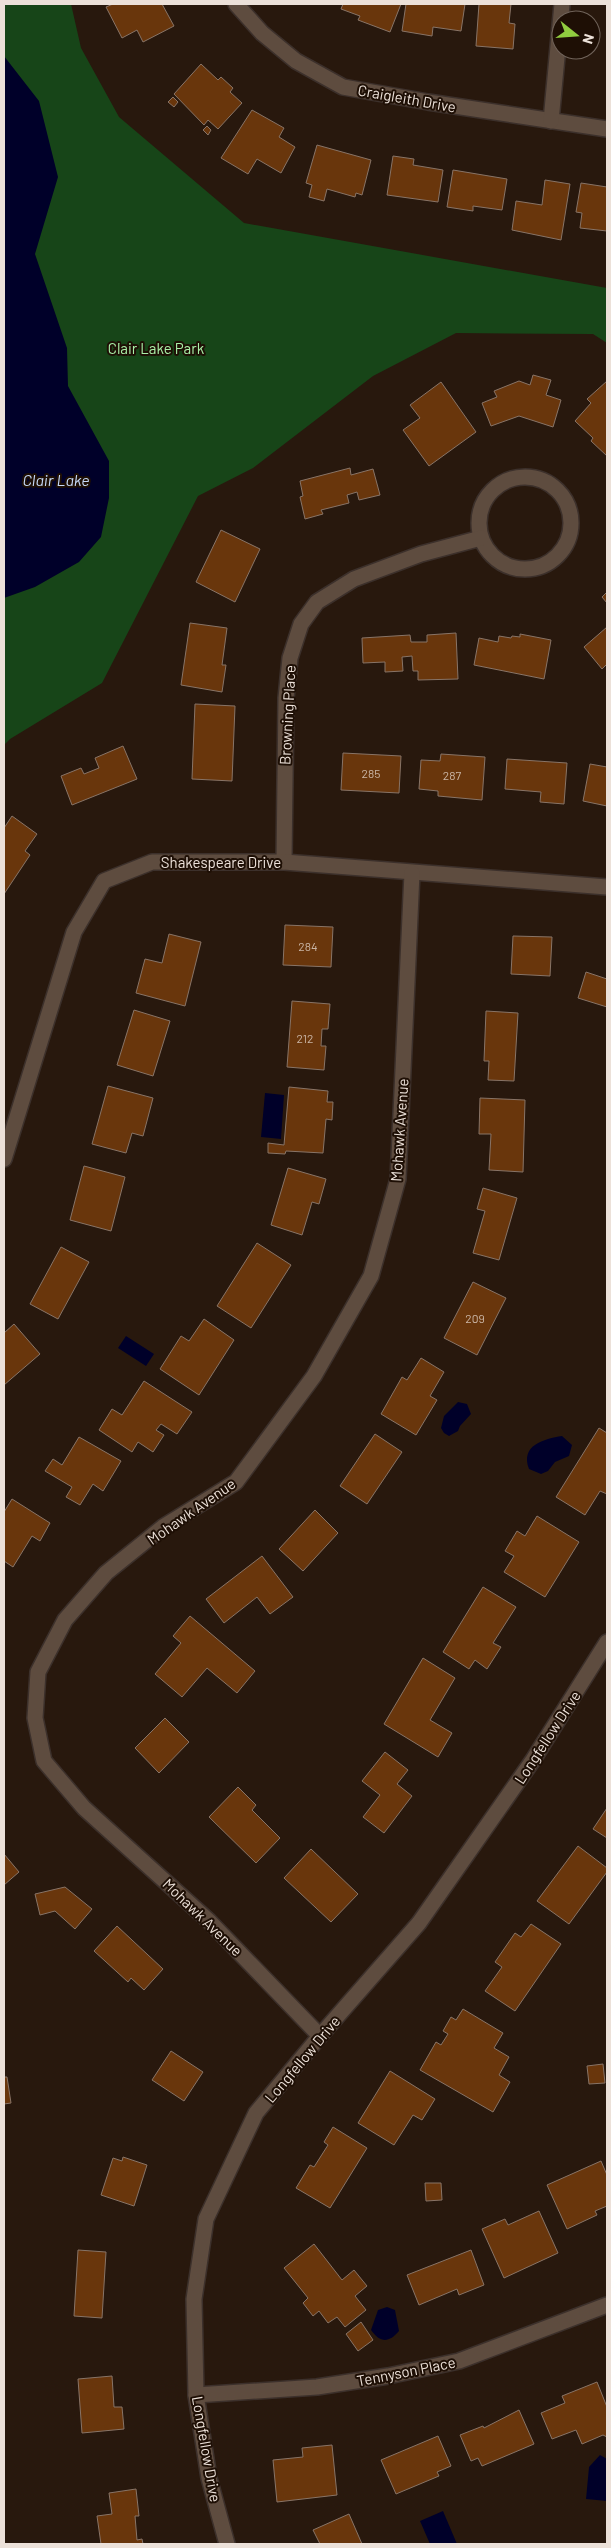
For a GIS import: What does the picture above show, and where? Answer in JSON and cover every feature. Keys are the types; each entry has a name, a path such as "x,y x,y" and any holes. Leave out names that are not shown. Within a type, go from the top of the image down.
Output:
{"street":[{"name":"Craigleith Drive","path":"236,4 262,34 296,61 343,87 551,122 607,129"},
{"path":"551,122 562,4"},
{"path":"517,478 533,478 548,483 560,494 566,503 570,518 570,531 564,547 553,559 539,567 523,570 507,566 489,552 481,538 479,520 483,504 499,485 517,478"},
{"name":"Browning Place","path":"284,862 286,698 290,658 301,624 317,602 354,579 421,554 481,538"},
{"name":"Shakespeare Drive","path":"4,1159 74,932 104,881 152,862 284,862 607,888"},
{"name":"Mohawk Avenue","path":"320,2036 209,1921 84,1808 44,1761 35,1718 38,1672 65,1620 106,1573 163,1528 236,1482 314,1376 371,1276 398,1179 412,873"},
{"name":"Longfellow Drive","path":"227,2544 209,2478 196,2394 194,2299 206,2219 256,2114 320,2036 419,1923 533,1760 607,1642"},
{"name":"Tennyson Place","path":"196,2394 317,2387 388,2376 459,2361 607,2305"}],"green space":[{"name":"Clair Lake Park","path":"4,4 71,4 81,48 119,117 244,223 607,288 607,343 593,334 456,333 373,376 253,468 198,496 102,683 10,739 4,745"}],"water":[{"name":"Clair Lake","path":"4,56 39,101 58,177 35,254 67,348 68,386 109,461 109,498 101,537 79,562 35,587 4,598"},
{"path":"265,1093 284,1095 281,1139 261,1137"},
{"path":"126,1336 154,1354 146,1366 118,1348"},
{"path":"458,1402 467,1404 471,1414 458,1431 449,1436 441,1428 444,1416"},
{"path":"562,1436 572,1445 569,1456 555,1462 548,1471 541,1474 529,1469 528,1454 535,1445 541,1441"},
{"path":"387,2307 395,2310 399,2331 392,2338 385,2340 378,2337 371,2330 378,2310"},
{"path":"600,2455 607,2459 607,2501 586,2499 589,2467"},
{"path":"443,2511 457,2544 430,2544 420,2521"}],"building":[{"path":"113,4 162,4 174,26 143,42 137,30 122,38 106,7"},
{"path":"343,4 401,4 390,32 358,20 360,16 341,9"},
{"path":"406,4 465,4 461,31 433,27 432,36 402,31"},
{"path":"479,4 511,4 509,23 515,24 513,49 476,46"},
{"path":"201,64 218,80 221,77 233,88 230,92 242,103 218,129 208,120 204,125 174,94"},
{"path":"173,97 178,102 174,107 168,102"},
{"path":"252,110 284,128 279,137 295,147 281,173 257,159 248,174 221,158"},
{"path":"207,126 211,130 208,135 203,130"},
{"path":"317,145 371,160 362,195 356,193 355,197 327,189 324,201 309,197 312,185 306,183"},
{"path":"393,156 414,159 413,165 443,170 438,202 387,195"},
{"path":"453,170 507,179 502,210 473,206 473,211 447,207"},
{"path":"545,180 570,184 561,240 512,230 516,201 542,205"},
{"path":"581,183 607,187 607,231 580,228 582,213 576,212"},
{"path":"533,375 551,380 546,395 561,400 553,427 519,416 491,426 482,403 497,397 494,391 519,381 530,385"},
{"path":"607,381 607,456 591,441 593,438 575,421 591,403 587,399"},
{"path":"441,382 476,432 429,466 403,430 420,418 410,405"},
{"path":"350,468 351,475 373,469 380,495 359,500 357,492 347,495 349,503 321,510 323,514 305,519 300,497 303,496 300,481"},
{"path":"221,530 260,549 235,602 196,582"},
{"path":"607,592 607,603 602,597"},
{"path":"190,623 227,628 222,665 226,665 222,692 181,685"},
{"path":"607,627 607,664 602,669 584,647"},
{"path":"456,633 458,679 418,680 418,671 413,671 412,656 402,657 403,671 385,672 385,662 363,663 362,638 410,635 411,642 427,642 427,635"},
{"path":"520,634 551,640 544,679 474,665 479,638 498,642 499,636 511,638 512,636 520,637"},
{"path":"195,704 235,706 232,781 192,779"},
{"path":"123,746 137,779 72,805 61,776 81,768 84,774 99,768 95,758"},
{"path":"343,753 401,756 399,793 341,790"},
{"path":"441,754 485,757 482,800 438,796 438,791 419,789 421,760 440,761"},
{"path":"507,759 567,763 564,804 540,802 541,792 505,789"},
{"path":"590,764 607,767 607,806 583,801"},
{"path":"12,816 37,834 25,851 30,855 4,894 4,828"},
{"path":"285,925 333,927 331,967 283,965"},
{"path":"169,934 201,942 185,1006 136,993 145,959 162,963"},
{"path":"513,936 552,937 550,976 511,974"},
{"path":"586,972 607,979 607,1007 578,998"},
{"path":"292,1001 330,1004 328,1029 322,1029 321,1046 326,1046 324,1070 287,1067"},
{"path":"134,1010 170,1021 153,1076 117,1065"},
{"path":"486,1011 518,1013 514,1081 488,1080 489,1061 484,1061"},
{"path":"108,1086 153,1098 143,1136 132,1133 126,1153 92,1144"},
{"path":"289,1087 328,1091 327,1102 333,1102 332,1120 326,1119 323,1153 286,1151 285,1154 268,1153 268,1143 284,1145"},
{"path":"480,1098 525,1100 523,1172 489,1170 491,1134 479,1134"},
{"path":"84,1166 125,1177 111,1231 70,1220"},
{"path":"288,1168 326,1179 319,1204 312,1202 302,1235 271,1225"},
{"path":"483,1188 517,1198 499,1260 473,1253 485,1211 477,1209"},
{"path":"257,1243 291,1265 251,1328 217,1306"},
{"path":"61,1247 89,1262 58,1319 30,1304"},
{"path":"473,1282 506,1298 477,1355 444,1338"},
{"path":"204,1319 234,1340 199,1395 160,1369 181,1336 189,1341"},
{"path":"14,1324 40,1354 4,1385 4,1333"},
{"path":"421,1358 444,1372 430,1396 437,1400 416,1435 381,1414 402,1377 407,1380"},
{"path":"144,1381 192,1412 177,1434 161,1424 156,1430 164,1435 153,1452 138,1442 132,1452 99,1430 112,1409 122,1415"},
{"path":"599,1428 607,1433 607,1494 600,1491 585,1515 556,1497"},
{"path":"375,1434 402,1452 367,1504 340,1486"},
{"path":"79,1437 121,1461 103,1491 93,1484 80,1505 66,1497 72,1487 45,1471 53,1459 62,1465"},
{"path":"12,1499 50,1523 40,1541 32,1536 13,1567 4,1561 4,1512"},
{"path":"315,1510 338,1533 303,1571 279,1549"},
{"path":"537,1516 579,1542 545,1597 504,1572 514,1556 505,1551 517,1531 525,1536"},
{"path":"262,1556 293,1597 270,1614 257,1597 224,1623 206,1599"},
{"path":"483,1587 516,1607 493,1643 501,1647 487,1669 475,1660 469,1669 443,1652"},
{"path":"190,1616 255,1671 237,1693 207,1668 182,1697 155,1674 181,1643 173,1636"},
{"path":"423,1658 455,1678 430,1720 452,1733 438,1757 384,1724"},
{"path":"165,1718 189,1742 159,1773 135,1748"},
{"path":"385,1752 408,1770 397,1784 412,1796 384,1833 363,1817 380,1795 362,1781"},
{"path":"238,1787 256,1805 252,1810 280,1838 256,1863 209,1817"},
{"path":"607,1808 607,1838 593,1829"},
{"path":"578,1846 607,1868 607,1872 569,1924 537,1901"},
{"path":"311,1849 358,1894 331,1922 284,1878"},
{"path":"4,1854 19,1872 4,1885"},
{"path":"65,1887 92,1909 75,1929 55,1911 40,1915 35,1894"},
{"path":"531,1924 561,1944 515,2011 485,1991 502,1967 495,1962 515,1933 521,1937"},
{"path":"117,1926 163,1969 144,1990 131,1978 128,1982 94,1951"},
{"path":"463,2009 503,2033 494,2048 509,2057 499,2075 510,2082 493,2112 420,2070 436,2042 441,2045 448,2034 443,2031 451,2017 456,2020"},
{"path":"171,2051 203,2072 184,2101 152,2080"},
{"path":"603,2064 605,2083 589,2084 587,2066"},
{"path":"390,2071 435,2099 422,2120 413,2115 394,2145 358,2123"},
{"path":"4,2077 7,2077 11,2103 4,2104"},
{"path":"333,2127 367,2148 330,2208 296,2188 310,2165 314,2167 328,2145 324,2142"},
{"path":"123,2157 147,2165 134,2206 101,2195 113,2158 122,2161"},
{"path":"601,2161 607,2175 607,2206 595,2211 597,2215 567,2229 547,2185"},
{"path":"425,2183 441,2183 442,2200 426,2201"},
{"path":"539,2211 558,2253 504,2278 482,2229 505,2219 508,2225"},
{"path":"314,2244 342,2280 354,2270 367,2286 355,2296 366,2310 345,2327 337,2317 328,2323 319,2311 313,2316 303,2303 308,2298 284,2268"},
{"path":"78,2250 106,2252 102,2318 74,2316"},
{"path":"471,2250 484,2285 459,2295 457,2289 419,2305 407,2275"},
{"path":"361,2322 373,2340 358,2351 346,2334"},
{"path":"112,2376 114,2407 122,2407 124,2429 82,2433 78,2379"},
{"path":"597,2382 607,2407 607,2437 603,2435 582,2444 576,2430 552,2439 541,2413 565,2403 562,2396"},
{"path":"519,2410 534,2444 482,2466 478,2458 471,2461 460,2435 483,2426 484,2428"},
{"path":"438,2436 451,2466 437,2472 439,2476 396,2494 381,2460"},
{"path":"332,2445 337,2495 277,2502 273,2460 303,2457 302,2448"},
{"path":"136,2489 139,2516 135,2516 137,2540 142,2539 143,2544 101,2544 97,2516 112,2514 109,2493"},
{"path":"349,2514 362,2544 320,2544 313,2530"}]}
